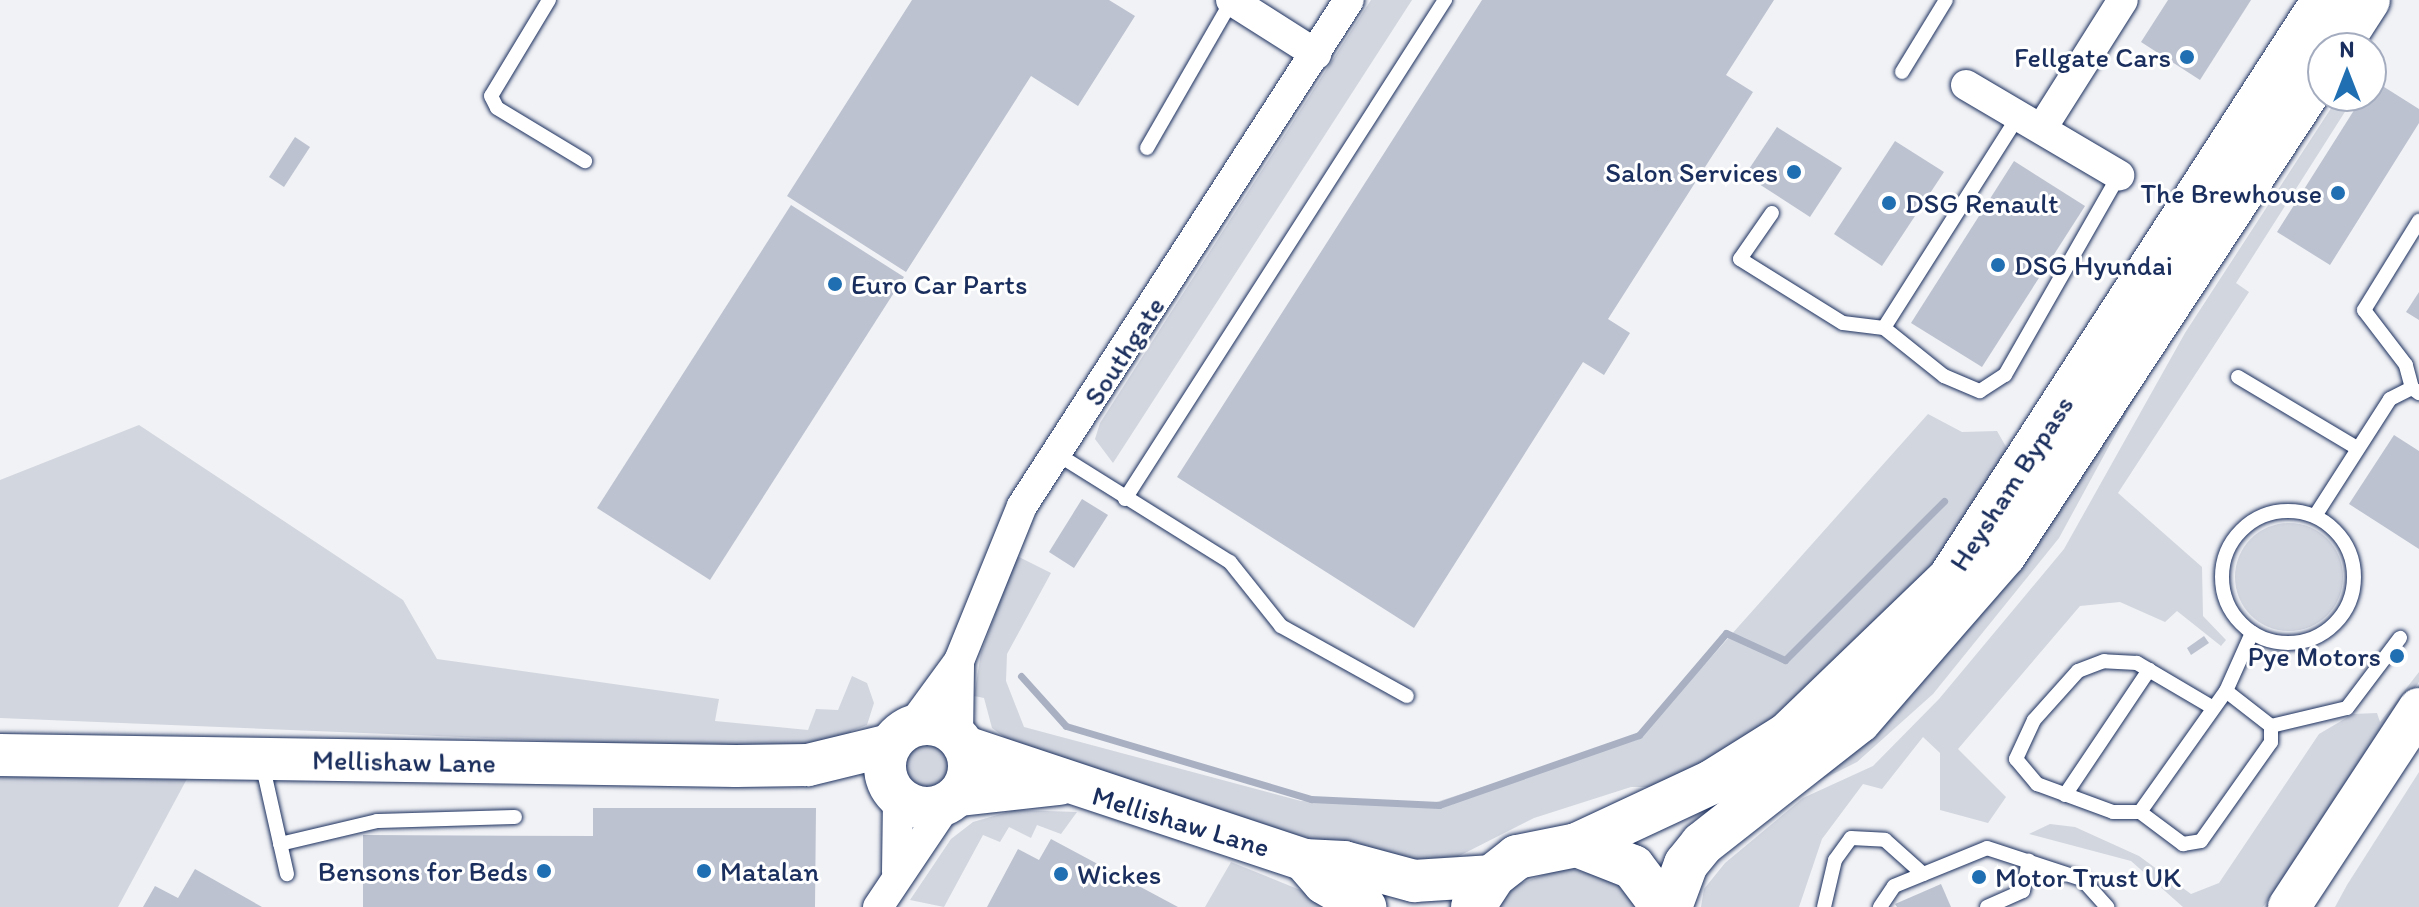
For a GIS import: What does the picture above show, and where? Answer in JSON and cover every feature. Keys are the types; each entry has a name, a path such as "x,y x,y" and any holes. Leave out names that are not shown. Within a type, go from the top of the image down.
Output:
{"highway":[{"name":"Heysham Bypass","path":"1483,891 1517,857 1577,845 1712,782 1787,735 1950,578 2324,0"},
{"path":"2347,32 2368,0"},
{"name":"Heysham Bypass","path":"1670,907 1686,864 1702,844 1859,721 2004,555 2307,93"},
{"path":"1577,845 1633,867 1663,907"}],"main road":[{"path":"2289,907 2419,709"},
{"path":"937,725 961,742 969,771 953,799 922,808 894,792 900,736 937,725"},
{"name":"Mellishaw Lane","path":"808,765 900,736"},
{"name":"Mellishaw Lane","path":"961,742 1059,784 1146,805 1304,860 1344,862 1414,881 1483,891"},
{"name":"Mellishaw Lane","path":"0,755 808,765 894,792"},
{"name":"Mellishaw Lane","path":"953,799 1059,784"},
{"name":"Mellishaw Lane","path":"1304,860 1324,883 1365,907"}],"street":[{"path":"1232,0 1316,54"},
{"name":"Southgate","path":"900,736 959,661 1001,544 1349,0"},
{"path":"2031,122 2123,0"},
{"path":"1966,85 2119,175"},
{"name":"Southgate","path":"959,661 961,742"},
{"path":"894,792 897,872"},
{"path":"878,907 897,872 953,799"}],"lane":[{"path":"549,0 491,96 497,108 585,161"},
{"path":"1147,148 1232,0"},
{"path":"1125,499 1445,0"},
{"path":"1902,72 1946,0"},
{"path":"1884,328 2031,122"},
{"path":"1772,213 1740,259 1843,323 1884,328 1944,376 1980,391 2005,375 2119,175"},
{"path":"2315,516 2390,399 2416,390 2406,365 2364,310 2419,221"},
{"path":"2238,377 2357,448"},
{"path":"1057,454 1230,562 1281,626 1407,696"},
{"path":"2272,513 2315,516 2333,528 2351,556 2347,609 2315,638 2283,643 2252,633 2225,599 2221,577 2235,536 2272,513"},
{"path":"2140,812 2210,706 2226,691 2252,633"},
{"path":"2271,726 2347,708 2400,638"},
{"path":"2210,706 2149,670 2104,661 2078,671 2034,720 2016,759 2037,784 2113,812 2140,812 2183,844 2201,841 2271,742 2271,726"},
{"path":"2065,795 2149,670"},
{"path":"2226,691 2271,726"},
{"path":"261,759 287,874"},
{"path":"280,844 377,821 515,817"},
{"path":"1824,907 1835,860 1851,838 1885,840 1923,874"},
{"path":"1880,907 1894,886 1987,848 2082,879 2107,907"},
{"path":"1987,907 2023,891 2029,861"}],"shaded area":[{"path":"1371,0 1412,0 1113,463 1095,439 1100,423"},
{"path":"2329,112 2345,112 2236,283 2249,292 2118,493 2202,567 2203,616 2226,640 2221,646 2177,611 2165,622 2120,602 2080,606 1958,749 2006,797 1988,823 1940,810 1940,753 1923,737 1882,789 1863,784 1822,839 1799,907 1701,907 1704,889 1725,863 1803,798 1873,766 1939,699 2064,549 2185,333"},
{"path":"2163,347 2059,538 1933,694 1857,762 1815,783"},
{"path":"1928,414 1962,432 1997,431 2009,452 1930,568 1792,713 1658,787 1631,787 1534,818 1457,857 1405,860 1254,826 1007,739 992,728 984,698 974,696 981,653 1017,556 1051,573 1007,654 1006,681 1024,727 1301,801 1433,803 1640,737"},
{"path":"139,425 403,600 437,659 719,699 715,721 808,730 816,709 838,710 852,676 867,683 874,703 867,725 851,731 852,742 800,751 0,718 0,480"},
{"path":"2289,523 2310,527 2327,539 2339,556 2343,577 2339,598 2327,615 2310,627 2289,631 2268,627 2251,615 2239,598 2235,577 2239,556 2251,539 2268,527"},
{"path":"2419,672 2419,682 2263,907 2183,907 2131,861 2029,834 2050,824 2075,827 2139,856 2191,894 2219,883 2319,734 2353,714 2377,713 2380,722"},
{"path":"928,742 946,749 953,767 946,785 928,792 910,785 903,767 910,749"},
{"path":"2419,772 2419,907 2335,907 2347,885"},
{"path":"189,775 118,907 0,907 0,777"},
{"path":"1015,810 1077,812 1061,834 1037,825 1031,838 1009,827 1000,842 983,835 944,907 910,900 951,839 973,822"},
{"path":"1231,862 1305,892 1329,907 1205,907"},
{"path":"1566,867 1614,881 1637,907 1497,907 1516,885"}],"building":[{"path":"912,0 1109,0 1135,16 1078,106 1031,76 906,272 787,196"},
{"path":"1482,0 1774,0 1726,75 1753,92 1608,319 1630,333 1604,375 1583,362 1414,628 1177,477"},
{"path":"2168,0 2251,0 2200,80 2141,42"},
{"name":"The Brewhouse","path":"2387,89 2419,109 2419,123 2330,265 2277,232 2353,112 2387,112"},
{"name":"Salon Services","path":"1777,127 1842,168 1810,217 1745,175"},
{"path":"295,137 310,147 284,187 269,177"},
{"name":"DSG Renault","path":"1895,141 1944,172 1882,266 1834,234"},
{"name":"DSG Hyundai","path":"2014,161 2085,206 1982,367 1911,323"},
{"path":"791,205 904,277 710,580 597,508"},
{"path":"2419,292 2419,320 2406,312"},
{"path":"2394,435 2419,451 2419,549 2349,504"},
{"path":"1082,499 1108,515 1074,568 1049,552"},
{"path":"2204,636 2209,643 2191,655 2187,648"},
{"path":"593,808 816,808 815,907 363,907 363,835 593,836"},
{"name":"Wickes","path":"1051,839 1178,907 987,907 1018,849 1039,860"},
{"path":"195,869 262,907 143,907 155,886 178,898"},
{"path":"1941,884 1951,907 1897,907 1895,904"}],"waterway":[{"path":"1021,676 1066,726 1311,799 1439,805 1639,735 1726,633 1785,660 1944,501"}],"place":[{"name":"Fellgate Cars","path":"2187,57"},
{"name":"Salon Services","path":"1794,172"},
{"name":"The Brewhouse","path":"2338,193"},
{"name":"DSG Renault","path":"1889,203"},
{"name":"DSG Hyundai","path":"1998,265"},
{"name":"Euro Car Parts","path":"835,284"},
{"name":"Pye Motors","path":"2397,656"},
{"name":"Bensons for Beds","path":"544,871"},
{"name":"Matalan","path":"704,871"},
{"name":"Wickes","path":"1061,874"},
{"name":"Motor Trust UK","path":"1979,877"}]}
